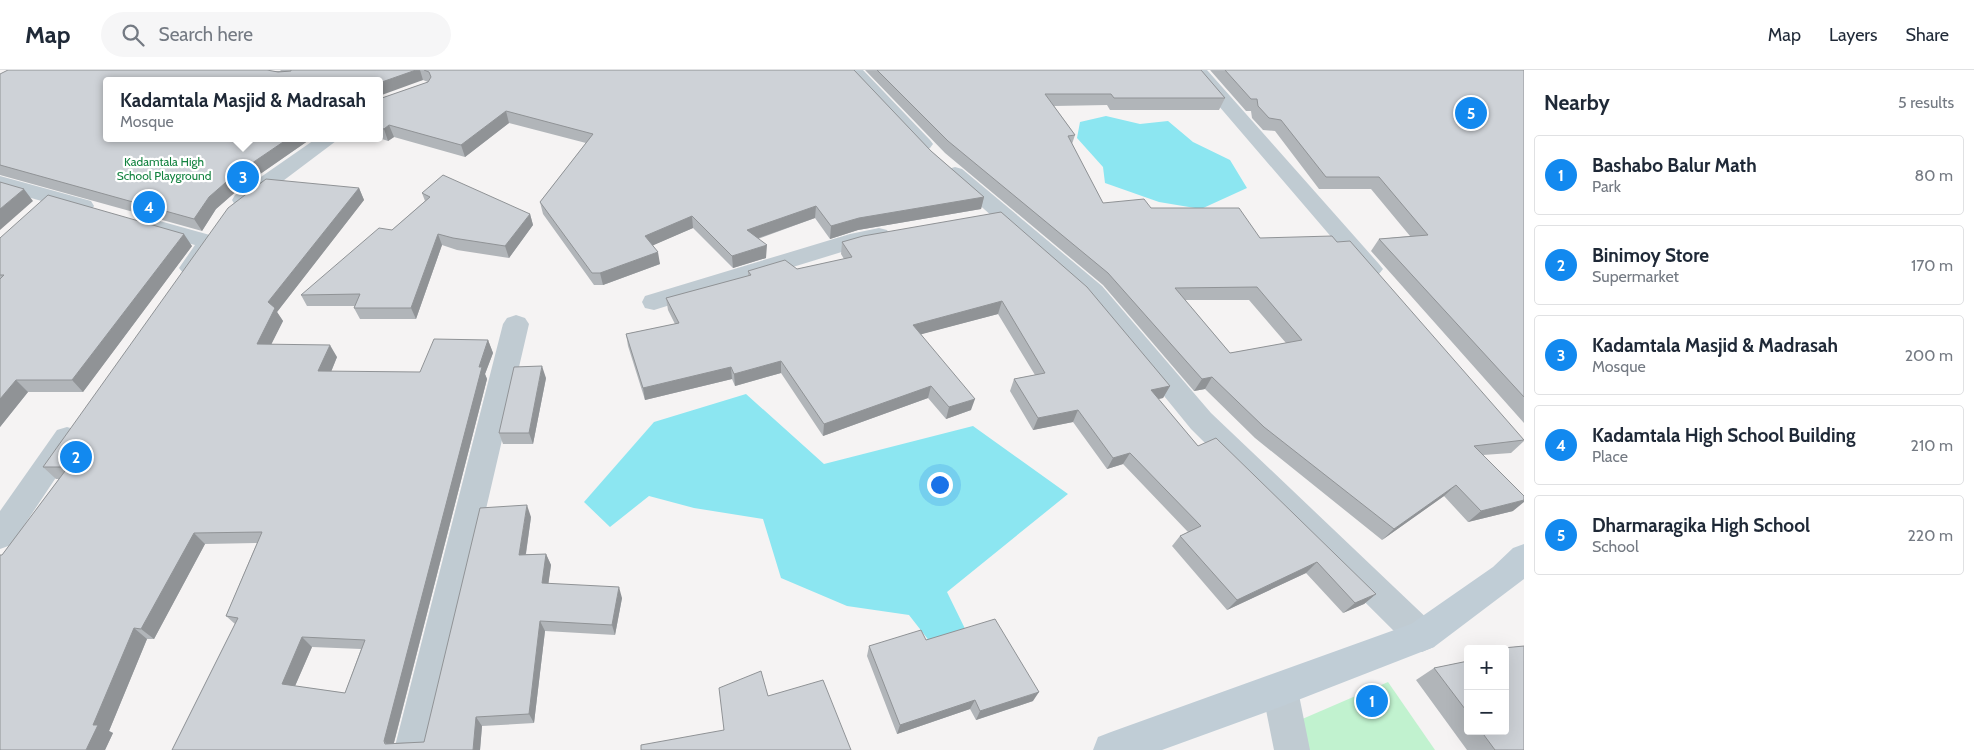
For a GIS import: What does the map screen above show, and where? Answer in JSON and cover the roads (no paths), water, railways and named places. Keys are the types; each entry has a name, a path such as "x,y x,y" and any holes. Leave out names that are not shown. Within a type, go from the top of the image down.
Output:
{"street":[{"path":"853,70 937,158 1093,292 1201,421 1422,636"},
{"path":"1198,70 1387,288"},
{"path":"175,289 219,226 249,195 324,142"},
{"path":"0,182 118,216 219,226"},
{"path":"33,215 54,197"},
{"path":"974,219 1003,214"},
{"path":"654,302 858,239 896,232"},
{"path":"412,750 516,324"},
{"path":"0,536 9,509 79,422"},
{"path":"1111,750 1280,690 1422,636 1504,578 1524,558"},
{"path":"1280,690 1292,750"}],"water":[{"path":"1106,116 1140,124 1168,121 1193,142 1230,160 1247,188 1201,209 1159,202 1105,183 1103,167 1077,138 1080,122"},
{"path":"746,394 824,464 973,426 1068,494 947,592 972,643 948,665 909,615 847,606 781,578 763,519 694,508 649,496 610,527 584,502 654,422"}],"place":[{"name":"Dharmaragika High School","path":"1471,113"},
{"name":"Kadamtala Masjid & Madrasah","path":"243,177"},
{"name":"Kadamtala High School Building","path":"149,207"},
{"name":"Binimoy Store","path":"76,457"},
{"name":"Bashabo Balur Math","path":"1372,701"}],"park label":[{"name":"Kadamtala High School Playground","path":"164,168"}]}
